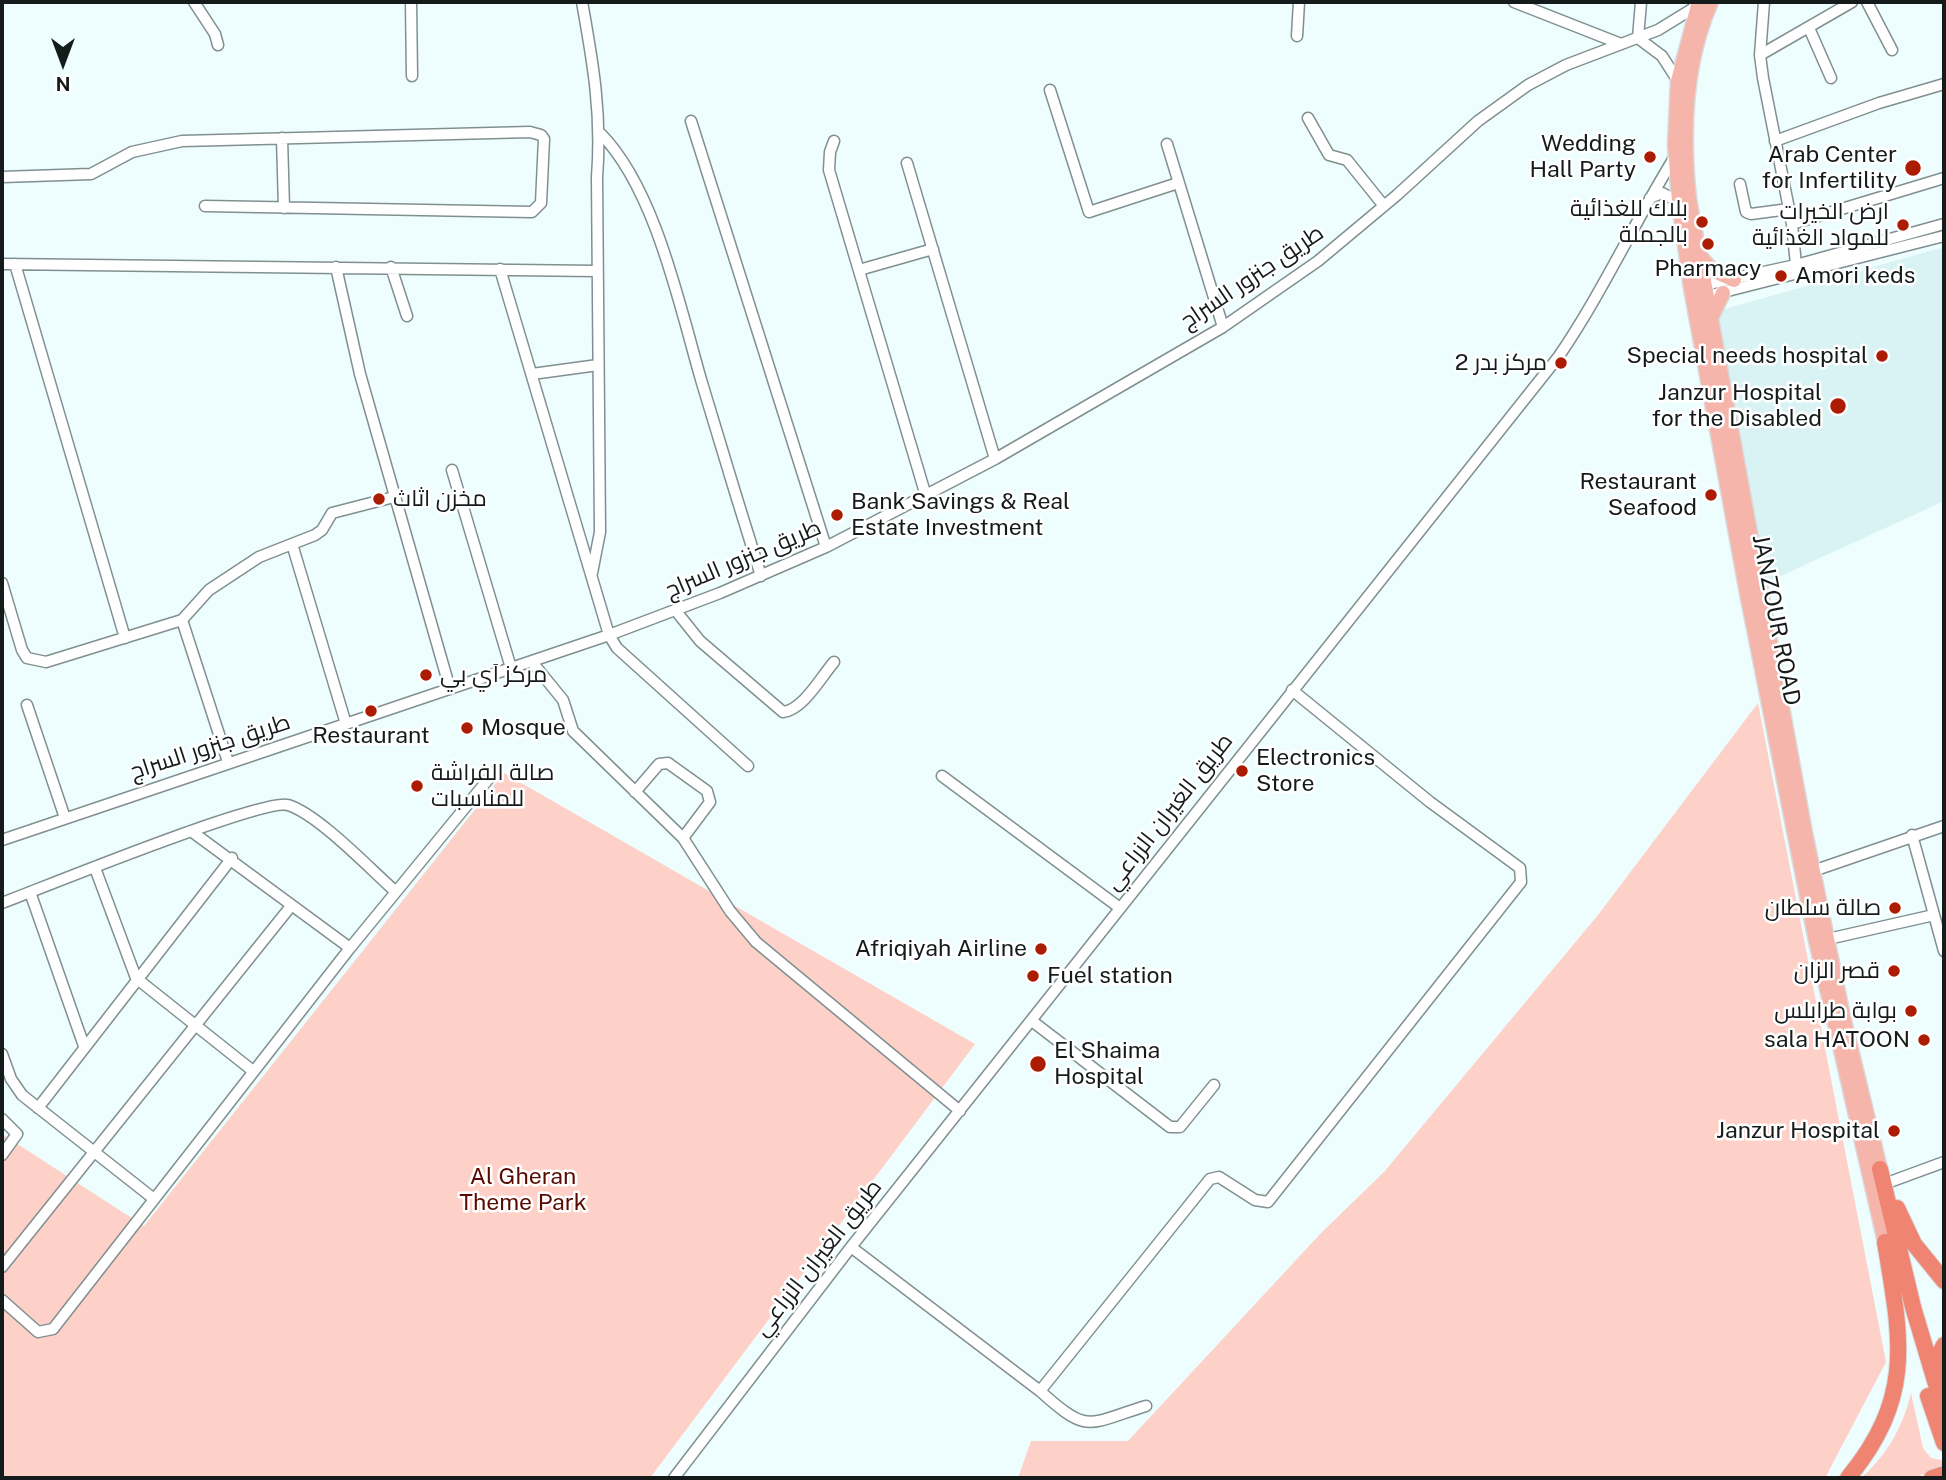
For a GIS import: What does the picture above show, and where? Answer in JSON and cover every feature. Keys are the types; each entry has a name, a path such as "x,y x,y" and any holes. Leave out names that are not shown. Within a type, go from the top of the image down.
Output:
{"highway":[{"path":"1884,1176 1914,1244 1944,1281"},
{"path":"1884,1176 1942,1403"},
{"path":"1885,1242 1944,1443"},
{"path":"1848,1478 1871,1451 1895,1390 1900,1357 1900,1330 1885,1242"},
{"path":"1942,1403 1937,1370 1938,1356 1944,1345"},
{"path":"1932,1478 1944,1474"}],"main road":[{"name":"JANZOUR ROAD","path":"1702,3 1678,81 1674,158 1679,202 1698,292 1752,620 1815,936 1885,1242"},
{"name":"JANZOUR ROAD","path":"1702,3 1686,104 1686,164 1697,251 1698,292 1711,323 1813,871 1844,1021 1884,1176"},
{"path":"1697,251 1712,270 1734,280"},
{"path":"1711,323 1714,307 1723,293"}],"street":[{"path":"194,2 218,45"},
{"path":"411,2 412,76"},
{"path":"582,2 595,77 601,134 597,177 600,532 592,573"},
{"path":"1297,36 1299,2"},
{"path":"1514,2 1621,44"},
{"path":"1641,2 1638,38 1662,56 1678,81"},
{"path":"1764,2 1760,55 1789,209 1796,265"},
{"path":"1760,55 1852,2"},
{"path":"1867,2 1892,51"},
{"name":"طريق جنزور السراج","path":"2,840 609,635 676,611 827,547 995,459 1223,327 1295,277 1384,206 1478,121 1528,85 1556,69 1668,25 1702,3"},
{"path":"1809,28 1831,78"},
{"path":"1776,141 1880,103 1944,84"},
{"path":"1050,90 1088,212 1178,183"},
{"path":"1308,118 1329,155 1347,160 1384,206"},
{"path":"691,121 827,547"},
{"path":"2,177 91,174 132,152 182,141 530,132 541,135 544,139 541,203 532,212 205,206"},
{"path":"601,134 618,152 636,184 655,232 761,576"},
{"path":"282,138 284,208"},
{"path":"834,141 829,170 926,496"},
{"path":"1167,144 1223,327"},
{"name":"طريق الغيران الزراعي","path":"674,1478 851,1247 1559,356 1606,281 1647,200 1674,158"},
{"path":"907,163 995,459"},
{"path":"1791,224 1944,178"},
{"path":"1740,184 1746,212 1751,214 1789,209"},
{"path":"1647,200 1662,193 1679,202"},
{"path":"1698,292 1944,224"},
{"path":"1698,292 1723,293 1944,236"},
{"path":"859,270 933,249"},
{"path":"2,264 597,271"},
{"path":"15,264 125,638"},
{"path":"336,267 360,374 450,689"},
{"path":"391,267 407,316"},
{"path":"500,269 609,635 617,648 748,766"},
{"path":"532,374 598,365"},
{"path":"452,470 511,668"},
{"path":"2,583 22,650 35,662 46,662 182,620 209,590 259,557 322,530 332,513 394,497"},
{"path":"292,544 345,724"},
{"path":"676,611 700,641 783,712 791,711 799,705 834,662"},
{"path":"182,620 228,762"},
{"path":"532,662 564,700 573,731 683,838 730,911 756,942 960,1111"},
{"path":"1040,1391 1210,1180 1219,1177 1255,1200 1268,1202 1521,882 1520,868 1430,802 1292,690"},
{"path":"27,705 65,818"},
{"path":"635,792 659,764 668,763 707,791 710,802 683,838"},
{"path":"2,1300 38,1332 53,1329 395,891 495,771"},
{"path":"942,776 1120,908"},
{"path":"2,903 191,831 282,804 291,806 316,823 395,891"},
{"path":"1813,871 1944,825"},
{"path":"191,831 232,858 350,948"},
{"path":"1912,835 1944,951"},
{"path":"38,1108 136,978 232,858"},
{"path":"96,868 136,978 195,1028 253,1071"},
{"path":"30,892 84,1046"},
{"path":"2,1267 291,905"},
{"path":"1828,939 1934,915"},
{"path":"1032,1021 1170,1127 1180,1127 1214,1086"},
{"path":"2,1054 11,1079 22,1095 154,1199"},
{"path":"2,1119 17,1133 2,1155"},
{"path":"1884,1176 1944,1162"},
{"path":"851,1247 1040,1391 1069,1417 1081,1423 1092,1423 1146,1406"}],"shaded area":[{"name":"Janzur Hospital for the Disabled","path":"1944,247 1944,501 1757,587 1718,311"}],"green space":[{"path":"1758,703 1886,1362 1825,1478 1018,1478 1031,1441 1128,1441 1322,1232 1384,1172 1598,915"},
{"name":"Al Gheran Theme Park","path":"504,773 975,1044 650,1478 2,1478 2,1134 144,1226"},
{"path":"1911,1393 1923,1448 1931,1458 1941,1460 1944,1466 1914,1478 1861,1478 1879,1460 1893,1440"}],"place":[{"name":"Wedding Hall Party","path":"1650,157"},
{"name":"Arab Center for Infertility","path":"1913,168"},
{"name":"بلاك للغذائية بالجملة","path":"1702,222"},
{"name":"ارض الخيرات للمواد الغذائية","path":"1903,225"},
{"name":"Pharmacy","path":"1708,244"},
{"name":"Amori keds","path":"1781,276"},
{"name":"Special needs hospital","path":"1882,356"},
{"name":"مركز بدر 2","path":"1561,363"},
{"name":"Janzur Hospital for the Disabled","path":"1838,406"},
{"name":"Restaurant Seafood","path":"1711,495"},
{"name":"مخزن اثاث","path":"379,499"},
{"name":"Bank Savings & Real Estate Investment","path":"837,515"},
{"name":"مركز اَي بي","path":"426,675"},
{"name":"Restaurant","path":"371,711"},
{"name":"Mosque","path":"467,728"},
{"name":"Electronics Store","path":"1242,771"},
{"name":"صالة الفراشة للمناسبات","path":"417,786"},
{"name":"صالة سلطان","path":"1895,908"},
{"name":"Afriqiyah Airline","path":"1041,949"},
{"name":"قصر الزان","path":"1894,971"},
{"name":"Fuel station","path":"1033,976"},
{"name":"بوابة طرابلس","path":"1911,1011"},
{"name":"sala HATOON","path":"1924,1040"},
{"name":"El Shaima Hospital","path":"1038,1064"},
{"name":"Janzur Hospital","path":"1894,1131"}]}
